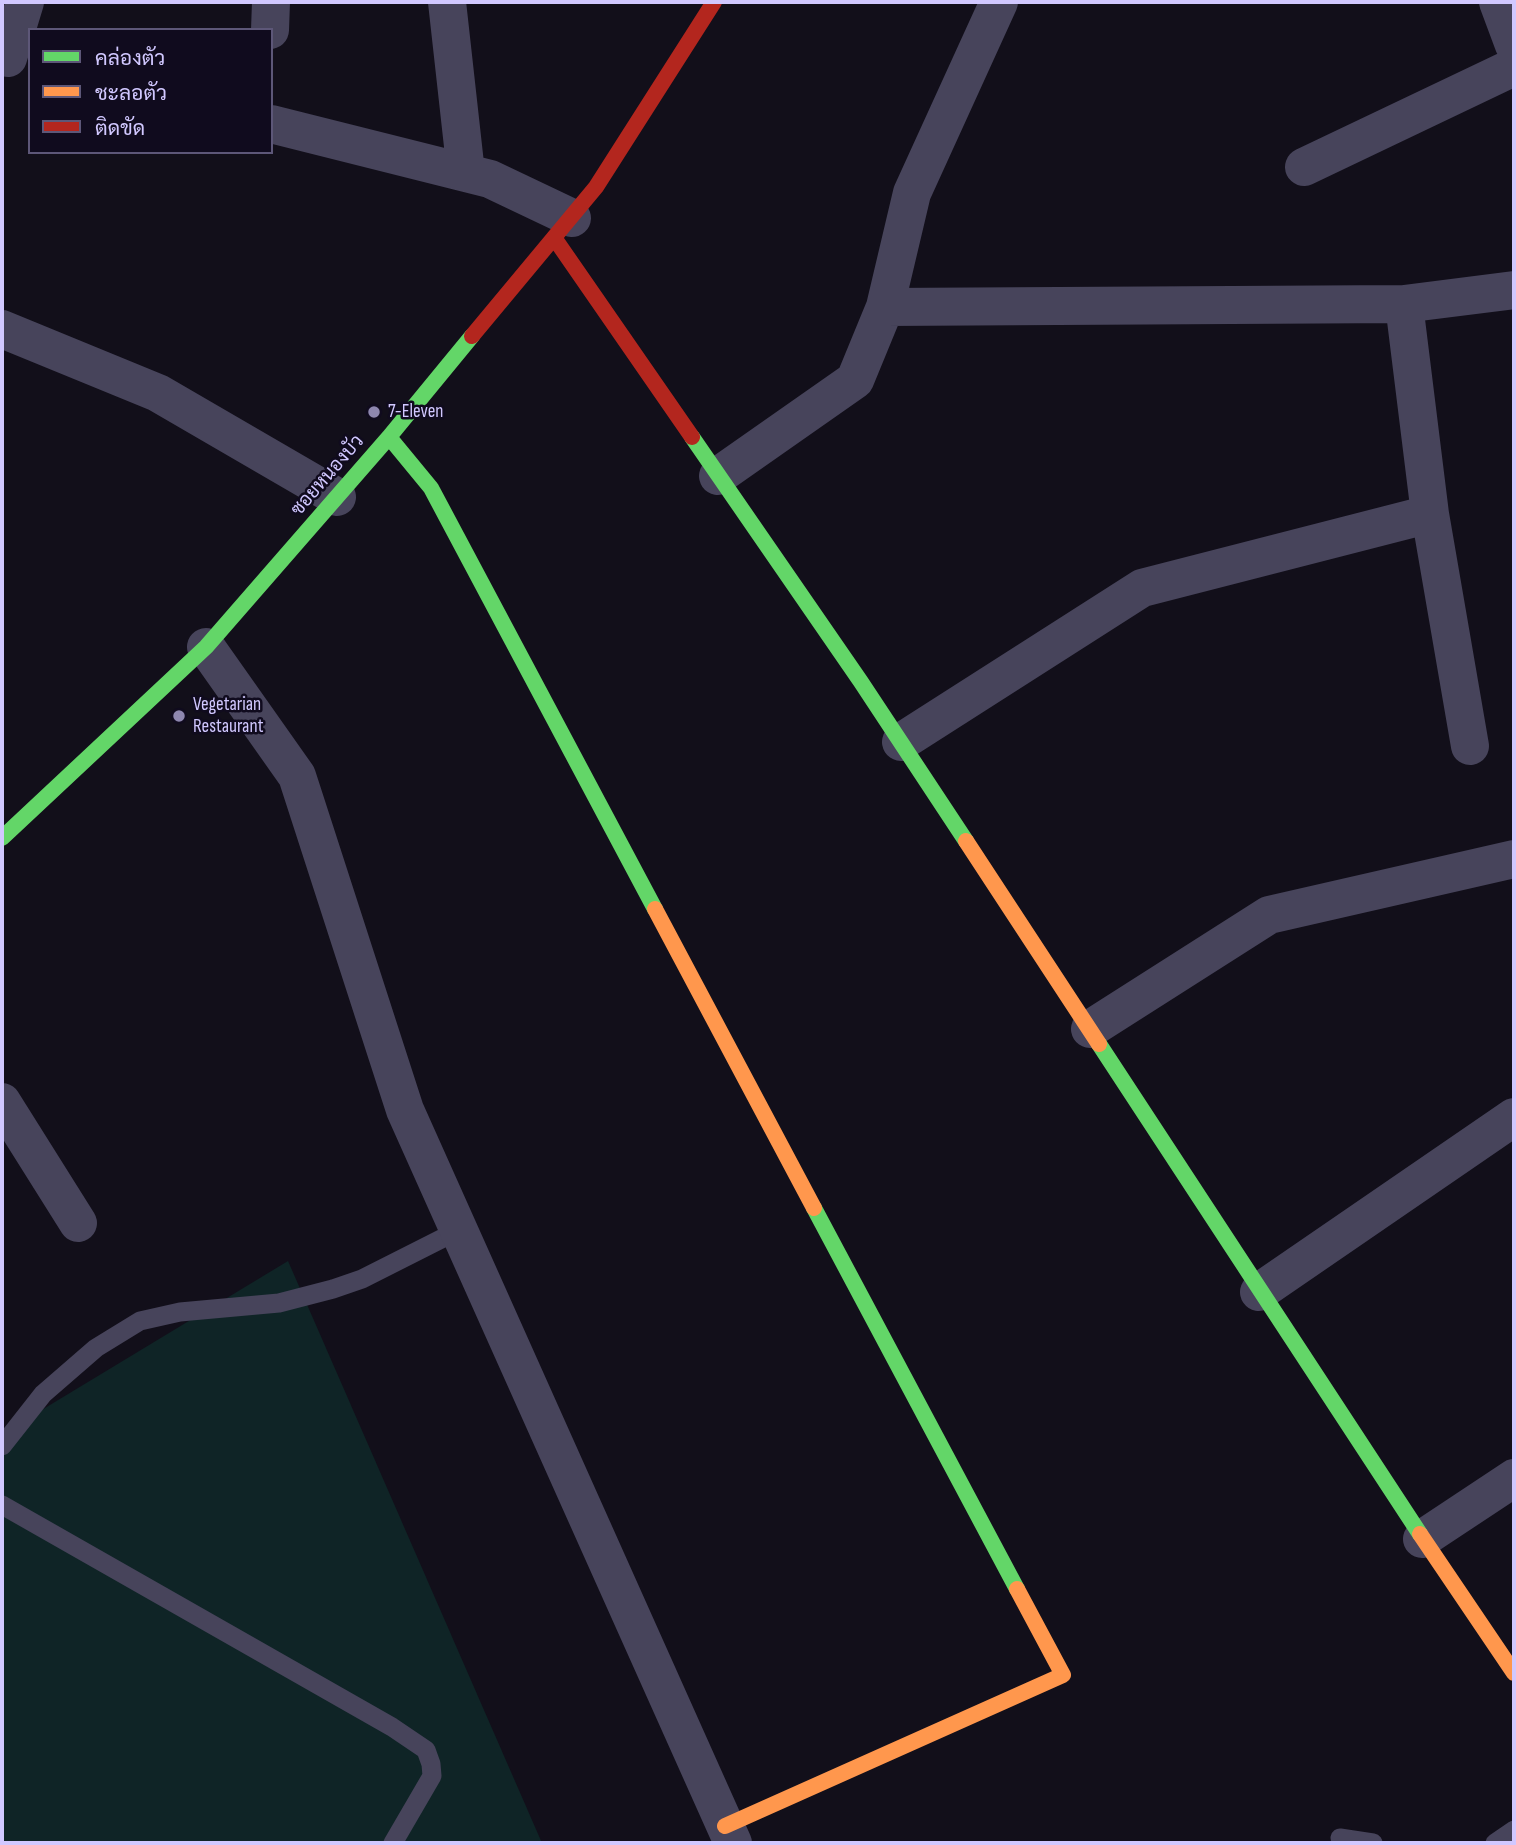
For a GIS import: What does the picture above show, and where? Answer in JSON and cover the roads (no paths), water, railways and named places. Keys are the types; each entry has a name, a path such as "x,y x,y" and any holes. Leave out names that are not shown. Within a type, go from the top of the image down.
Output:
{"street":[{"path":"13,59 25,2"},
{"path":"270,28 271,2"},
{"path":"447,2 466,173"},
{"name":"ซอยหนองบัว","path":"2,838 206,647 389,437 596,187 714,2"},
{"path":"718,476 855,380 885,307 912,193 999,2"},
{"path":"1498,2 1514,46"},
{"path":"1304,167 1514,67"},
{"path":"273,125 489,179 563,229 718,476 901,742 1259,1292 1514,1673"},
{"path":"885,307 1404,304 1514,290"},
{"path":"1404,304 1430,514 1470,746"},
{"path":"2,329 158,393 337,497"},
{"path":"206,647 297,776 405,1110 729,1834 1063,1675 431,488 389,437"},
{"path":"901,742 1142,588 1430,514"},
{"path":"1090,1029 1269,915 1514,859"},
{"path":"2,1102 78,1223"},
{"path":"1259,1292 1514,1117"},
{"path":"1422,1539 1514,1478"}],"lane":[{"path":"2,1446 43,1394 96,1348 140,1321 180,1312 279,1303 333,1289 362,1279 459,1230"},
{"path":"2,1505 392,1727 426,1750 432,1776 393,1843"},
{"path":"1495,1843 1514,1830"},
{"path":"1340,1838 1373,1843"}],"place":[{"name":"7-Eleven","path":"374,412"},
{"name":"Vegetarian Restaurant","path":"179,716"}]}
